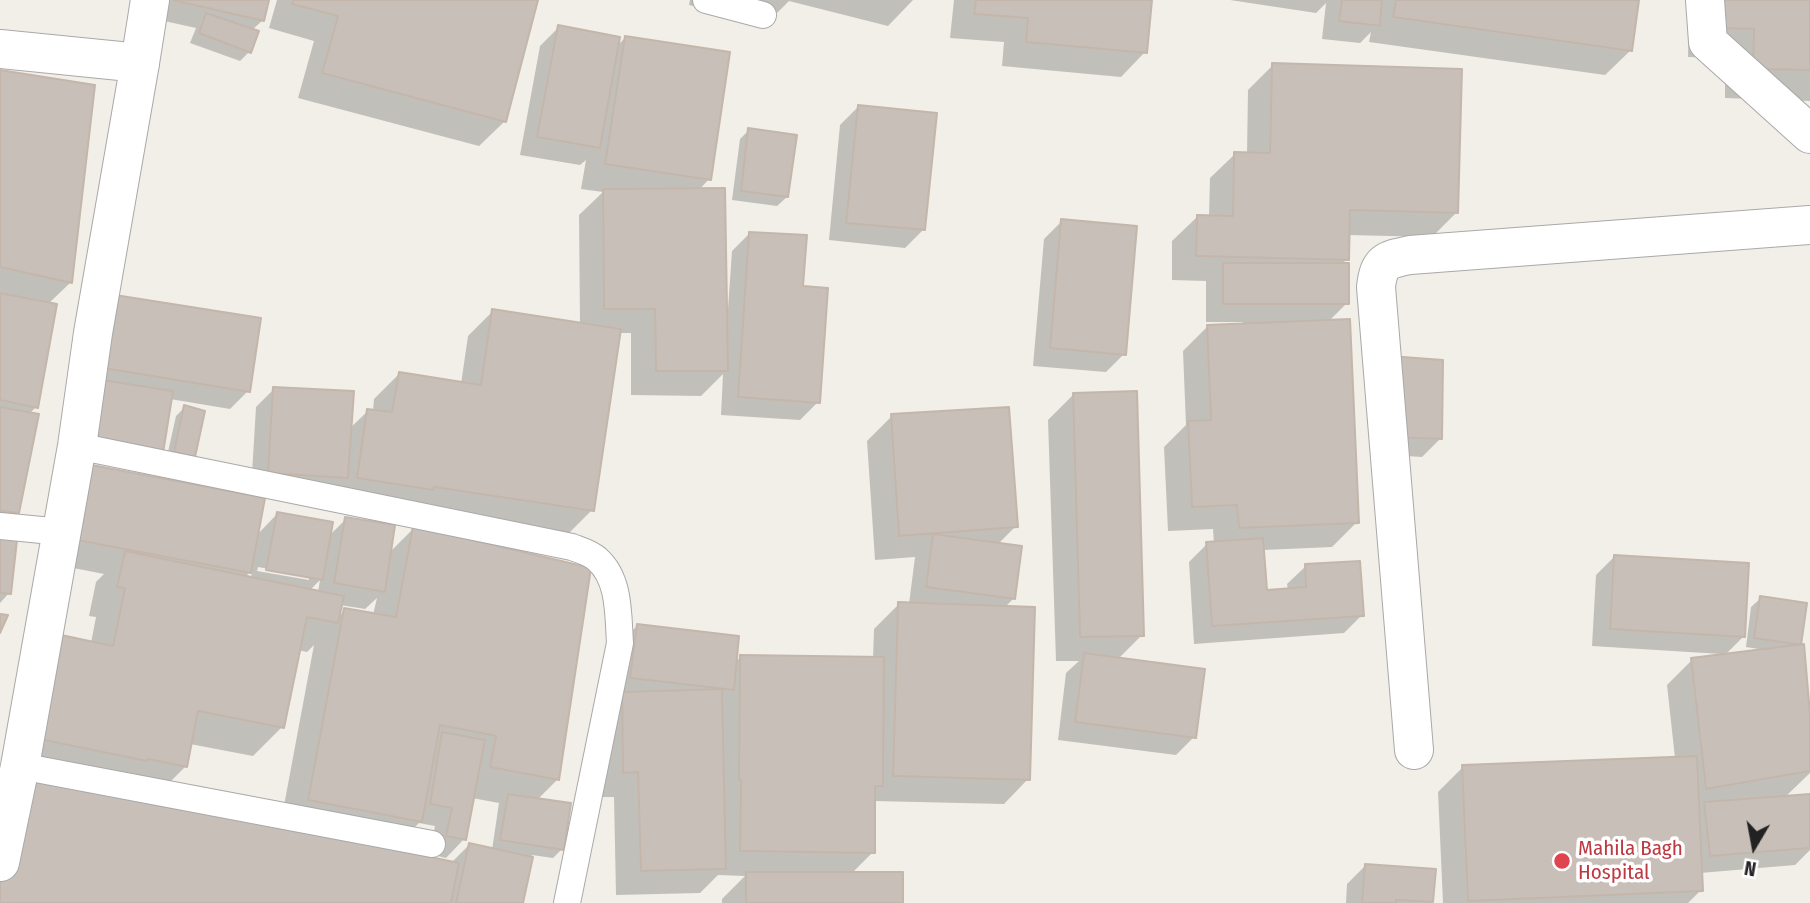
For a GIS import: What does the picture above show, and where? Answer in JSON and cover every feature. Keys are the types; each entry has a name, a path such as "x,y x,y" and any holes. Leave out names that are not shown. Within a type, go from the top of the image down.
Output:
{"street":[{"path":"0,862 20,766 77,446 93,333 150,0"},
{"path":"1705,0 1708,42 1810,135"},
{"path":"0,49 140,62"},
{"path":"1414,750 1376,287 1383,264 1410,255 1810,225"}],"lane":[{"path":"706,0 763,15"},
{"path":"77,446 572,547 596,557 609,572 617,601 620,643 567,903"},
{"path":"0,527 62,532"},
{"path":"20,766 432,844"}],"building":[{"path":"172,0 269,0 264,21"},
{"path":"293,0 538,0 506,122 322,73 338,16 292,4"},
{"path":"976,0 1152,0 1147,53 1026,42 1028,18 974,14"},
{"path":"1342,0 1382,0 1380,26 1339,21"},
{"path":"1396,0 1639,0 1632,51 1393,17"},
{"path":"1717,0 1810,0 1810,70 1753,69 1754,29 1716,28"},
{"path":"206,13 259,31 251,53 199,33"},
{"path":"558,25 620,37 600,148 537,137"},
{"path":"625,36 730,52 711,180 605,164"},
{"path":"1272,63 1462,69 1458,213 1350,210 1349,260 1196,256 1197,215 1233,216 1234,152 1270,153"},
{"path":"0,70 95,85 72,283 0,267"},
{"path":"858,105 937,113 925,230 846,223"},
{"path":"748,128 797,135 788,197 741,191"},
{"path":"725,188 728,371 656,371 655,309 604,309 603,189"},
{"path":"1061,219 1137,226 1126,355 1050,348"},
{"path":"749,232 807,235 803,286 828,288 820,403 738,397"},
{"path":"1223,263 1349,263 1349,304 1223,304"},
{"path":"0,293 57,304 38,408 0,400"},
{"path":"115,295 261,318 250,392 103,368"},
{"path":"492,309 621,329 594,511 357,478 367,409 392,412 399,372 481,385"},
{"path":"1350,319 1359,523 1239,528 1237,505 1192,507 1188,421 1211,420 1207,325"},
{"path":"1389,356 1443,360 1442,439 1392,437"},
{"path":"102,380 173,391 163,453 92,441"},
{"path":"273,387 354,391 348,478 268,473"},
{"path":"1137,391 1144,636 1080,637 1073,393"},
{"path":"184,405 205,411 195,457 174,452"},
{"path":"0,407 39,414 19,513 0,511"},
{"path":"1009,407 1018,527 899,536 891,414"},
{"path":"92,465 265,498 251,573 77,540"},
{"path":"277,512 333,522 323,580 266,570"},
{"path":"345,517 395,525 385,592 334,583"},
{"path":"413,526 591,568 559,780 490,767 496,736 440,725 422,822 308,800 344,608 396,617"},
{"path":"933,534 1022,546 1015,599 926,587"},
{"path":"0,538 17,540 11,594 0,593"},
{"path":"1263,538 1267,590 1306,587 1305,564 1360,561 1364,616 1212,626 1206,542"},
{"path":"125,551 344,596 338,623 307,617 284,728 198,711 187,767 39,739 61,635 113,646 125,588 117,587"},
{"path":"1614,555 1749,563 1745,637 1610,629"},
{"path":"1760,596 1807,603 1801,645 1754,638"},
{"path":"898,602 1035,607 1030,780 893,776"},
{"path":"0,614 8,615 0,633"},
{"path":"637,624 739,636 734,690 630,678"},
{"path":"1804,644 1810,714 1810,771 1706,789 1691,658"},
{"path":"1084,653 1205,669 1196,738 1075,722"},
{"path":"740,655 884,657 883,786 875,786 875,853 740,851"},
{"path":"722,689 726,869 641,871 638,772 623,773 622,692"},
{"path":"442,732 485,740 466,840 446,836 452,808 430,804"},
{"path":"1697,756 1703,891 1468,901 1462,765"},
{"path":"20,771 459,863 451,903 0,903 0,865"},
{"path":"508,794 571,803 564,850 500,840"},
{"path":"1810,794 1810,848 1710,856 1704,802"},
{"path":"469,843 533,857 523,903 456,903"},
{"path":"1365,864 1436,869 1433,902 1396,900 1396,903 1362,903"},
{"path":"746,872 903,872 903,903 746,903"}],"place":[{"name":"Mahila Bagh Hospital","path":"1562,861"}]}
